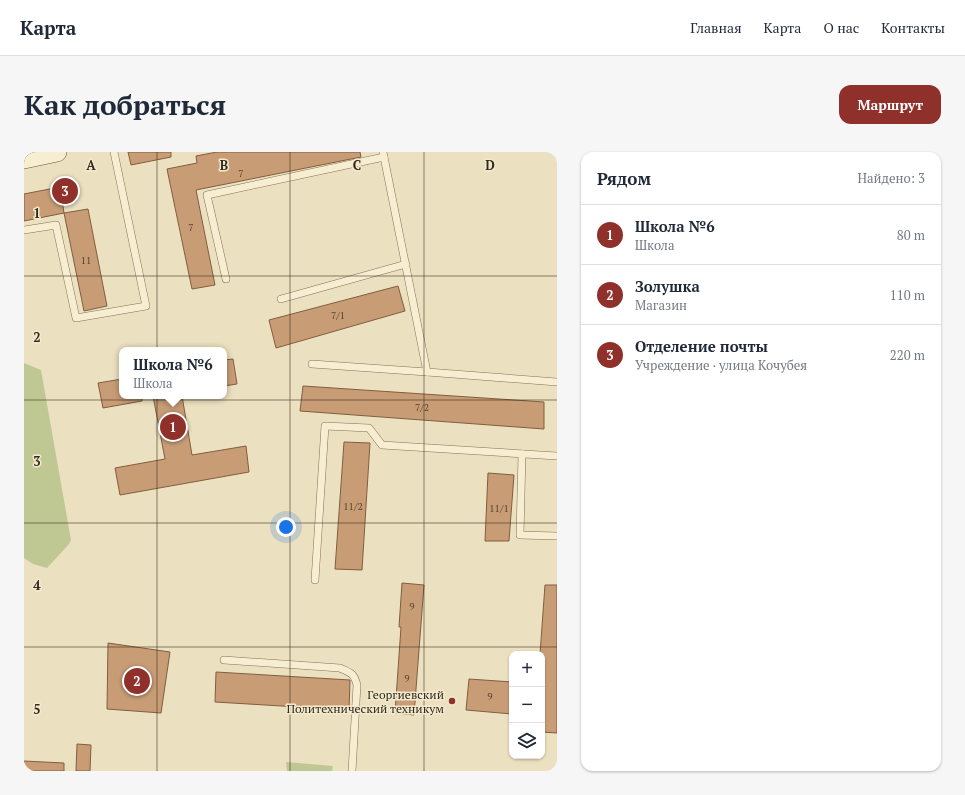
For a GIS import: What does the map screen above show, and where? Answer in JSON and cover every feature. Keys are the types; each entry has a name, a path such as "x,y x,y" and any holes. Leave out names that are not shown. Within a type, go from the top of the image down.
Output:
{"main road":[{"path":"24,159 57,152"}],"lane":[{"path":"24,230 56,224 76,318 146,306 114,152"},
{"path":"226,279 207,196 384,154 427,372"},
{"path":"281,299 406,264"},
{"path":"312,364 557,382"},
{"path":"316,580 325,426 369,428 382,445 557,456"},
{"path":"522,454 520,535 557,536"},
{"path":"224,660 340,668 352,673 355,677 357,685 352,771"}],"green space":[{"path":"24,363 41,370 71,540 47,568 33,564 24,558"},
{"path":"286,762 333,766 332,771 287,771"}],"building":[{"path":"128,152 171,152 171,157 131,165"},
{"path":"217,152 360,152 361,157 196,190 215,285 192,289 167,169 197,163 196,156"},
{"path":"60,187 64,213 24,221 24,194"},
{"path":"88,209 107,306 84,311 64,213"},
{"path":"398,286 405,311 276,348 269,320"},
{"path":"233,359 237,384 227,386 227,360"},
{"path":"119,380 119,399 142,399 142,401 103,408 98,383"},
{"path":"303,386 544,402 544,429 300,411"},
{"path":"154,399 183,399 192,455 246,446 249,472 120,495 115,468 165,459"},
{"path":"344,442 370,443 362,570 335,569"},
{"path":"488,473 514,475 509,541 485,541"},
{"path":"402,583 424,585 414,715 395,713 401,627 399,627"},
{"path":"545,585 557,585 557,733 545,732 545,651 540,651"},
{"path":"108,643 170,652 161,713 107,709"},
{"path":"216,672 350,680 349,710 215,702"},
{"path":"469,679 509,682 509,714 466,710"},
{"path":"77,744 91,745 90,771 76,771"},
{"path":"24,761 64,763 64,771 24,771"}],"place":[{"name":"Отделение почты","path":"65,191"},
{"name":"Школа №6","path":"173,427"},
{"name":"Золушка","path":"137,681"},
{"name":"Георгиевский Политехнический техникум","path":"452,701"}]}
